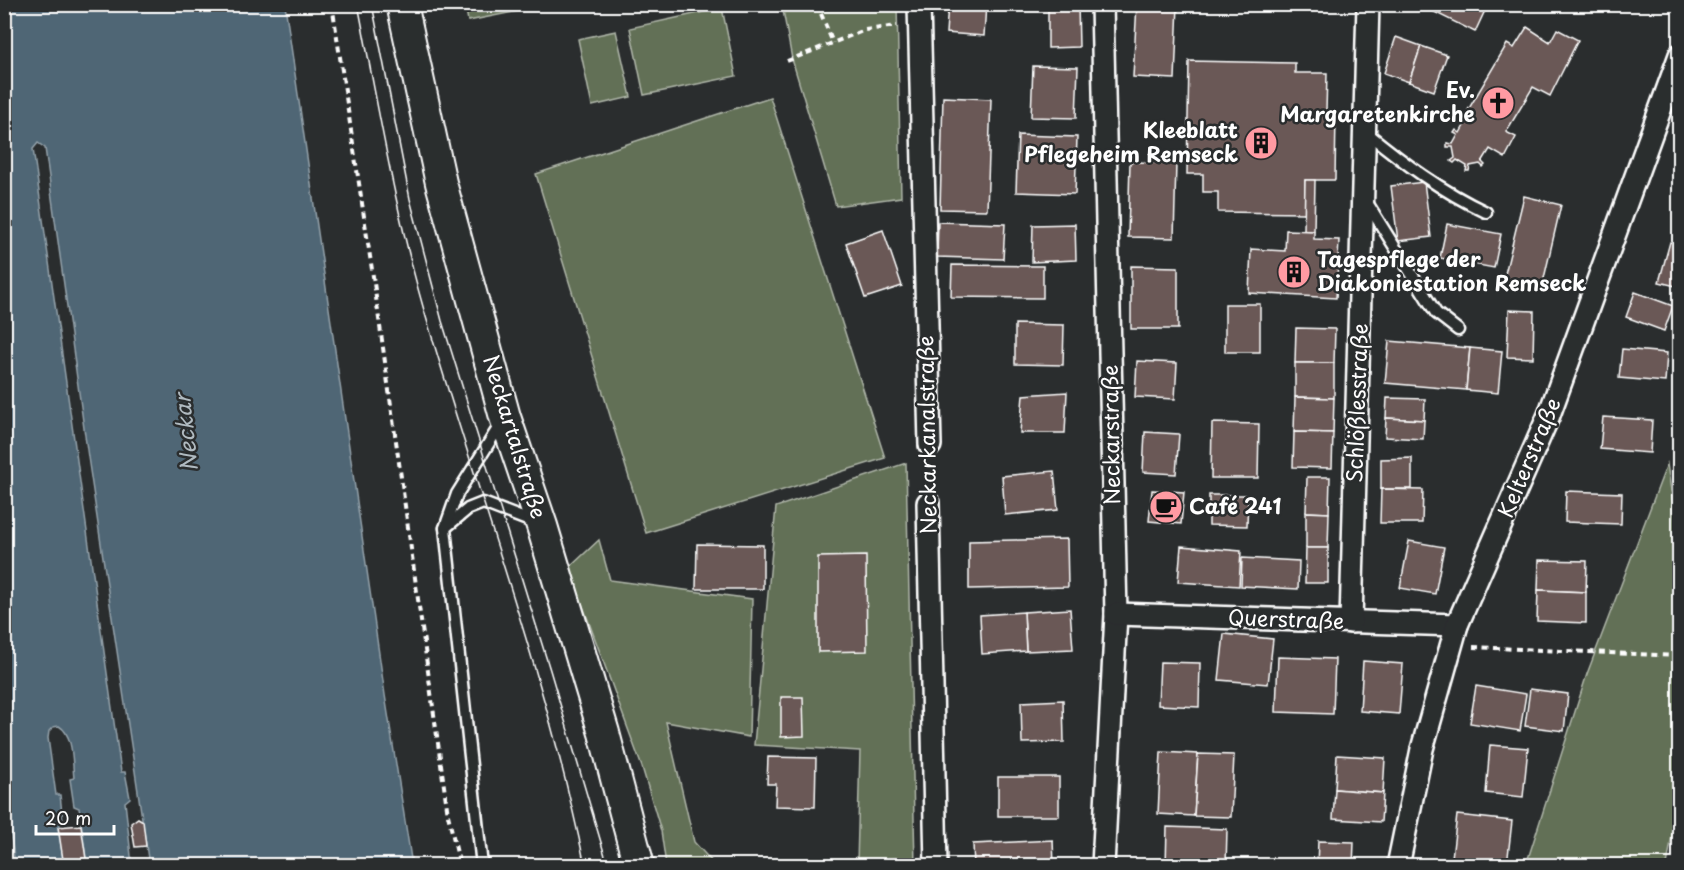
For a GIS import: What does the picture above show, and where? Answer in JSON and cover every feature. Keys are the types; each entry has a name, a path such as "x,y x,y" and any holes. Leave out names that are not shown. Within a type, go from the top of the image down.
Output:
{"main road":[{"name":"Neckartalstraße","path":"402,4 441,183 505,417 542,526 604,733 639,866"}],"street":[{"name":"Neckarstraße","path":"1102,4 1116,614 1103,866"},
{"name":"Schlößlesstraße","path":"1351,622 1368,4"},
{"name":"Neckarkanalstraße","path":"919,14 930,445"},
{"name":"Kelterstraße","path":"1398,866 1422,749 1457,625 1549,415 1680,55"},
{"name":"Neckarkanalstraße","path":"928,503 936,866"},
{"name":"Querstraße","path":"1116,614 1457,625"}],"lane":[{"path":"1365,132 1404,164 1442,189 1485,212"},
{"path":"1364,198 1436,313 1458,330"},
{"path":"482,866 445,528 457,494 505,417"},
{"path":"445,528 468,508 483,503 542,526"}],"path":[{"path":"332,4 374,283 448,815 460,866"},
{"path":"817,4 833,43"},
{"path":"787,62 865,30 919,14"},
{"path":"1450,646 1680,656"}],"green space":[{"path":"465,4 549,4 549,5 468,21"},
{"path":"782,5 897,5 901,197 836,206 792,59"},
{"path":"722,8 736,76 644,95 630,28"},
{"path":"616,31 631,97 592,106 578,39"},
{"path":"770,97 885,458 646,533 536,174"},
{"path":"906,463 915,865 857,865 860,751 754,745 776,507"},
{"path":"1667,464 1680,550 1680,788 1667,865 1526,865 1587,674"},
{"path":"599,540 610,580 752,599 749,737 666,722 694,842 715,865 666,865 661,831 642,767 569,568"}],"water":[{"name":"Neckar","path":"4,5 285,5 385,695 412,865 149,865 88,457 45,148 38,143 33,149 121,772 125,772 130,798 125,802 132,865 87,865 79,808 74,806 70,779 74,778 70,742 64,730 59,726 49,731 48,738 56,795 60,795 63,822 58,827 64,865 15,865 4,786"}],"building":[{"path":"948,4 986,4 984,36 946,33"},
{"path":"1048,4 1078,4 1079,47 1048,48"},
{"path":"1137,4 1178,4 1175,79 1133,77"},
{"path":"1430,4 1488,4 1475,32 1428,9"},
{"name":"Ev. Margaretenkirche","path":"1527,27 1550,42 1557,29 1578,40 1550,96 1533,87 1506,132 1516,137 1505,158 1490,149 1482,162 1485,165 1483,167 1480,164 1470,166 1469,171 1466,171 1467,166 1457,160 1454,163 1451,161 1455,158 1453,147 1447,147 1447,143 1453,144 1458,135 1454,133 1456,130 1460,133 1465,124 1461,121 1463,118 1467,121 1472,113 1468,110 1507,44 1514,48"},
{"path":"1396,37 1421,46 1409,82 1384,73"},
{"path":"1421,46 1447,55 1434,91 1409,82"},
{"name":"Kleeblatt Pflegeheim Remseck","path":"1189,61 1295,63 1295,73 1327,73 1326,112 1336,112 1335,180 1305,180 1305,213 1218,212 1218,192 1203,192 1203,174 1187,174"},
{"path":"1033,66 1078,67 1076,118 1031,117"},
{"path":"943,97 991,99 987,210 940,209"},
{"path":"1018,135 1077,137 1075,194 1016,192"},
{"path":"1130,162 1176,163 1174,238 1128,237"},
{"path":"1305,180 1315,180 1314,231 1304,231"},
{"path":"1424,182 1431,237 1398,241 1391,186"},
{"path":"1524,196 1561,205 1542,287 1504,278"},
{"path":"938,222 1005,224 1003,259 937,257"},
{"path":"1075,224 1076,260 1032,262 1033,225"},
{"path":"1447,224 1501,234 1494,268 1440,258"},
{"path":"883,230 902,286 865,298 846,243"},
{"name":"Tagespflege der Diakoniestation Remseck","path":"1286,230 1314,231 1314,239 1339,240 1336,298 1249,293 1251,249 1285,251"},
{"path":"1670,242 1680,244 1680,287 1659,282"},
{"path":"952,265 1043,266 1043,298 951,297"},
{"path":"1131,266 1178,267 1178,329 1131,329"},
{"path":"1635,292 1673,306 1664,331 1626,317"},
{"path":"1225,304 1260,304 1260,352 1225,352"},
{"path":"1509,310 1534,311 1533,358 1507,357"},
{"path":"1015,324 1064,325 1063,365 1015,364"},
{"path":"1296,328 1335,329 1334,363 1295,363"},
{"path":"1389,341 1470,348 1466,390 1385,383"},
{"path":"1470,348 1502,351 1498,393 1466,390"},
{"path":"1622,349 1667,353 1665,382 1619,378"},
{"path":"1137,361 1177,363 1175,399 1135,397"},
{"path":"1295,363 1334,363 1334,398 1295,397"},
{"path":"1067,392 1065,433 1020,433 1023,395"},
{"path":"1295,397 1334,398 1333,433 1294,432"},
{"path":"1387,398 1425,399 1424,420 1386,418"},
{"path":"1603,417 1652,420 1650,453 1600,449"},
{"path":"1386,418 1424,420 1423,439 1385,437"},
{"path":"1212,423 1259,424 1258,478 1211,478"},
{"path":"1145,432 1179,434 1176,474 1143,472"},
{"path":"1294,432 1333,433 1332,468 1293,467"},
{"path":"1412,458 1412,489 1381,489 1381,459"},
{"path":"1054,471 1058,510 1005,515 1002,476"},
{"path":"1307,477 1330,477 1329,513 1306,512"},
{"path":"1381,489 1423,490 1422,523 1380,523"},
{"name":"Café 241","path":"1152,490 1184,492 1181,524 1149,521"},
{"path":"1566,491 1622,493 1621,524 1565,522"},
{"path":"1209,495 1248,495 1247,526 1209,525"},
{"path":"1306,512 1329,513 1328,548 1306,548"},
{"path":"1067,539 1068,587 969,589 969,541"},
{"path":"1409,541 1444,547 1435,594 1400,588"},
{"path":"697,544 763,545 763,589 696,589"},
{"path":"1181,546 1241,551 1239,586 1178,582"},
{"path":"1306,548 1328,548 1328,583 1305,583"},
{"path":"866,556 867,651 818,652 818,557"},
{"path":"1242,558 1299,561 1298,589 1241,586"},
{"path":"1539,560 1587,561 1586,592 1538,590"},
{"path":"1538,590 1586,592 1586,623 1537,621"},
{"path":"1070,609 1073,649 1026,651 1024,612"},
{"path":"1024,612 1026,651 982,654 980,615"},
{"path":"1224,634 1273,639 1268,684 1219,680"},
{"path":"1278,657 1335,659 1333,714 1276,712"},
{"path":"1363,661 1403,664 1399,714 1360,711"},
{"path":"1160,662 1200,663 1199,707 1158,705"},
{"path":"1476,686 1526,694 1520,731 1470,723"},
{"path":"1530,689 1568,694 1564,731 1525,726"},
{"path":"781,697 803,697 804,736 781,737"},
{"path":"1063,700 1064,742 1022,743 1021,702"},
{"path":"1490,745 1528,748 1523,797 1486,793"},
{"path":"1161,752 1198,754 1194,816 1158,814"},
{"path":"1198,754 1234,755 1231,817 1194,816"},
{"path":"1337,755 1385,758 1383,793 1335,789"},
{"path":"768,757 816,758 815,807 775,806 776,784 767,784"},
{"path":"998,777 1059,777 1059,816 998,816"},
{"path":"1335,789 1383,793 1381,822 1333,819"},
{"path":"1457,815 1512,821 1507,865 1452,858"},
{"path":"138,818 143,821 146,846 135,847 131,823"},
{"path":"81,825 87,866 64,866 58,827"},
{"path":"1167,827 1227,829 1226,866 1166,866"},
{"path":"1053,840 1054,866 974,866 973,844"},
{"path":"1318,841 1354,842 1353,866 1317,866"}],"tram line":[{"path":"358,4 389,167 407,247 449,394 533,662 570,797 585,866"},
{"path":"372,4 410,199 442,321 608,866"}],"place":[{"name":"Ev. Margaretenkirche","path":"1498,103"},
{"name":"Kleeblatt Pflegeheim Remseck","path":"1261,143"},
{"name":"Tagespflege der Diakoniestation Remseck","path":"1294,272"},
{"name":"Café 241","path":"1166,507"}]}
